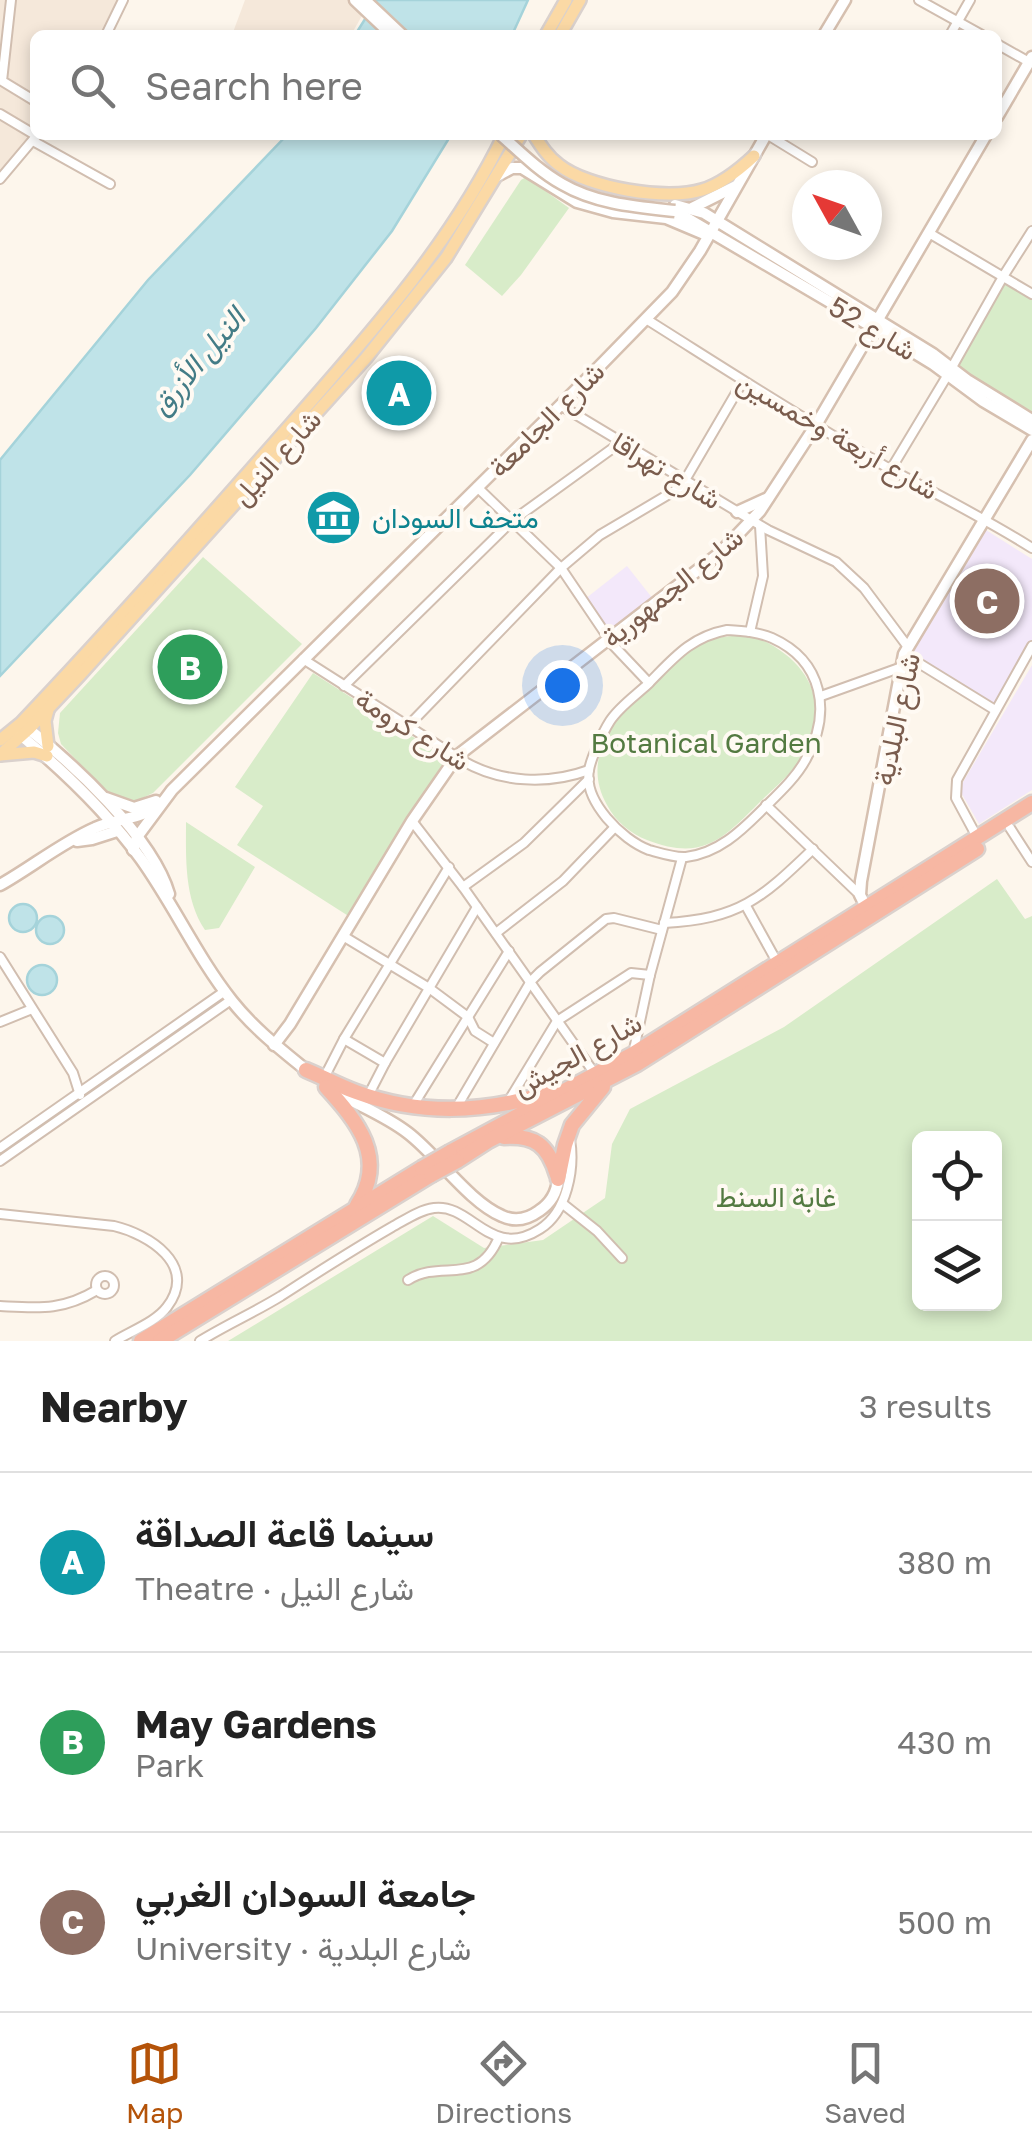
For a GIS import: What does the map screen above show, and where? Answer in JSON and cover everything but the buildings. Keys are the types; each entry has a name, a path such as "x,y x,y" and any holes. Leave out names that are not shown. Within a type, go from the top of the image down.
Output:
{"highway":[{"name":"شارع الجيش","path":"160,1341 426,1172 632,1054 778,962 863,901 978,838 1032,803"},
{"name":"شارع الجيش","path":"453,1156 612,1078 1032,814"},
{"path":"306,1070 325,1082 368,1096 455,1110 506,1106 575,1085"},
{"path":"558,1178 567,1136 577,1117 612,1078"},
{"path":"325,1082 350,1114 366,1144 368,1179 354,1209"},
{"path":"488,1141 520,1136 538,1143 551,1156 558,1178"},
{"name":"شارع الجيش","path":"141,1341 354,1209 426,1172"}],"main road":[{"path":"355,0 387,30"},
{"path":"366,0 397,30"},
{"path":"549,30 566,0"},
{"path":"563,30 580,0"},
{"path":"827,30 845,0"},
{"path":"1002,108 1031,59"},
{"name":"شارع النيل","path":"429,271 502,140"},
{"path":"512,140 580,186 612,196 682,204 737,186"},
{"name":"شارع النيل","path":"0,755 334,385 429,271 518,140"},
{"path":"537,140 558,164 573,174 682,204 712,230"},
{"name":"شارع الجامعة","path":"71,842 92,839 122,818 148,812 164,799 646,319 672,292 764,140"},
{"name":"شارع الجمهورية","path":"274,1045 412,821 457,756 756,523 983,140"},
{"path":"682,204 698,191 719,183 754,156"},
{"path":"497,176 512,168 522,168 577,202 712,230"},
{"name":"شارع 52","path":"712,230 1032,420"},
{"name":"شارع 52","path":"949,371 982,401 1032,430"},
{"name":"شارع البلدية","path":"863,901 906,650 1032,440"},
{"path":"732,542 735,511 769,498"},
{"name":"شارع النيل","path":"0,740 22,730 48,708 75,673"},
{"path":"47,751 48,708"},
{"path":"22,730 122,818 135,843"},
{"path":"0,755 47,751"},
{"path":"98,798 134,808 164,799"},
{"path":"98,798 114,826 159,871 170,900 228,996 257,1030 306,1070"},
{"path":"89,830 98,798"},
{"name":"شارع الجامعة","path":"135,843 164,799"},
{"name":"شارع الجامعة","path":"0,885 89,830 114,826"},
{"path":"325,1082 410,1134 501,1216 520,1220 538,1212 554,1196 558,1178"}],"street":[{"path":"10,0 2,81 30,98"},
{"path":"109,30 123,0"},
{"path":"920,0 973,30"},
{"path":"953,30 970,0"},
{"path":"1002,46 1031,59"},
{"path":"0,114 30,134"},
{"path":"0,180 33,140"},
{"path":"39,140 110,184"},
{"path":"775,140 812,162"},
{"path":"891,469 1032,231"},
{"path":"929,233 1032,294"},
{"name":"شارع أربعة وخمسين","path":"646,319 816,425 1032,548"},
{"path":"408,726 560,568 600,535 679,490 743,381"},
{"name":"شارع تهراقا","path":"560,405 756,523 836,562 864,588 906,650 995,710"},
{"path":"344,686 512,521 620,443"},
{"path":"477,487 560,568 617,651 648,683"},
{"path":"750,632 763,576 756,523"},
{"path":"464,887 524,844 589,774 608,725 685,648 707,634 727,630 750,632 782,643 808,669 821,696 822,718 807,758 796,774 737,835 697,855 682,858 634,843 614,828 602,811 589,774"},
{"path":"978,838 960,808 955,789 961,770 1032,646"},
{"name":"شارع كرومة","path":"303,659 477,769 503,778 554,779 589,774"},
{"path":"821,696 902,667"},
{"path":"766,806 863,901"},
{"path":"412,821 464,887 595,1074"},
{"path":"496,933 563,881 614,828"},
{"path":"1010,828 1032,862"},
{"path":"455,1110 531,982 606,919 663,927 714,917 746,906 779,882 813,849"},
{"path":"632,1054 682,858"},
{"path":"325,1082 344,1039 448,866"},
{"path":"746,906 778,962"},
{"path":"368,1096 477,907"},
{"path":"343,936 429,988 468,1016 475,1031 494,1044"},
{"path":"413,1105 509,951"},
{"path":"0,956 73,1073 82,1104"},
{"path":"506,1106 557,1021 631,973 650,975"},
{"path":"0,1148 228,996"},
{"path":"0,1161 112,1084 228,996"},
{"path":"0,1022 32,1009"},
{"path":"344,1039 384,1063"},
{"path":"106,1074 112,1084"},
{"path":"200,1341 424,1210 442,1208 454,1212 499,1237 515,1238 534,1232 549,1222 562,1204 571,1155 567,1136"},
{"path":"562,1204 597,1231 622,1258"},
{"path":"0,1214 131,1230 168,1255 176,1276 171,1302 160,1314 115,1341"},
{"path":"408,1280 422,1273 480,1264 499,1237"},
{"path":"0,1306 60,1307 97,1290"}],"shaded area":[{"path":"0,0 122,0 105,30 30,30 30,138 0,175"},
{"path":"245,0 371,0 354,30 234,30"},
{"path":"986,530 1032,559 1032,643 994,705 910,654"},
{"path":"627,566 653,599 610,632 585,599"},
{"path":"1032,665 1032,790 979,824 959,789"}],"green space":[{"path":"526,177 569,208 502,296 465,265"},
{"path":"1005,278 1032,295 1032,417 954,366"},
{"path":"203,557 302,644 153,793 136,801 120,799 107,792 61,744 60,713"},
{"name":"Botanical Garden","path":"747,634 788,657 812,689 816,708 807,749 782,781 713,842 685,848 641,837 614,816 601,793 597,769 607,735 620,713 689,650 708,639"},
{"path":"313,673 446,758 350,917 237,845 263,806 235,787"},
{"path":"186,822 255,867 219,928 205,930 193,905"},
{"name":"غابة السنط","path":"997,879 1025,919 1032,916 1032,1341 228,1341 433,1216 484,1248 543,1240 605,1198 612,1144 630,1109 784,1027"}],"water":[{"path":"377,0 528,0 514,30 358,30"},
{"name":"النيل الأزرق","path":"282,140 448,140 392,231 316,328 190,475 0,676 0,460 148,280"},
{"path":"23,904 33,908 37,918 33,928 23,932 13,928 9,918 13,908"},
{"path":"50,916 60,920 64,930 60,940 50,944 40,940 36,930 40,920"},
{"path":"42,965 53,969 57,980 53,991 42,995 31,991 27,980 31,969"}],"place":[{"name":"سينما قاعة الصداقة","path":"399,393"},
{"name":"متحف السودان","path":"333,517"},
{"name":"جامعة السودان الغربي","path":"987,601"},
{"name":"May Gardens","path":"190,667"}]}
